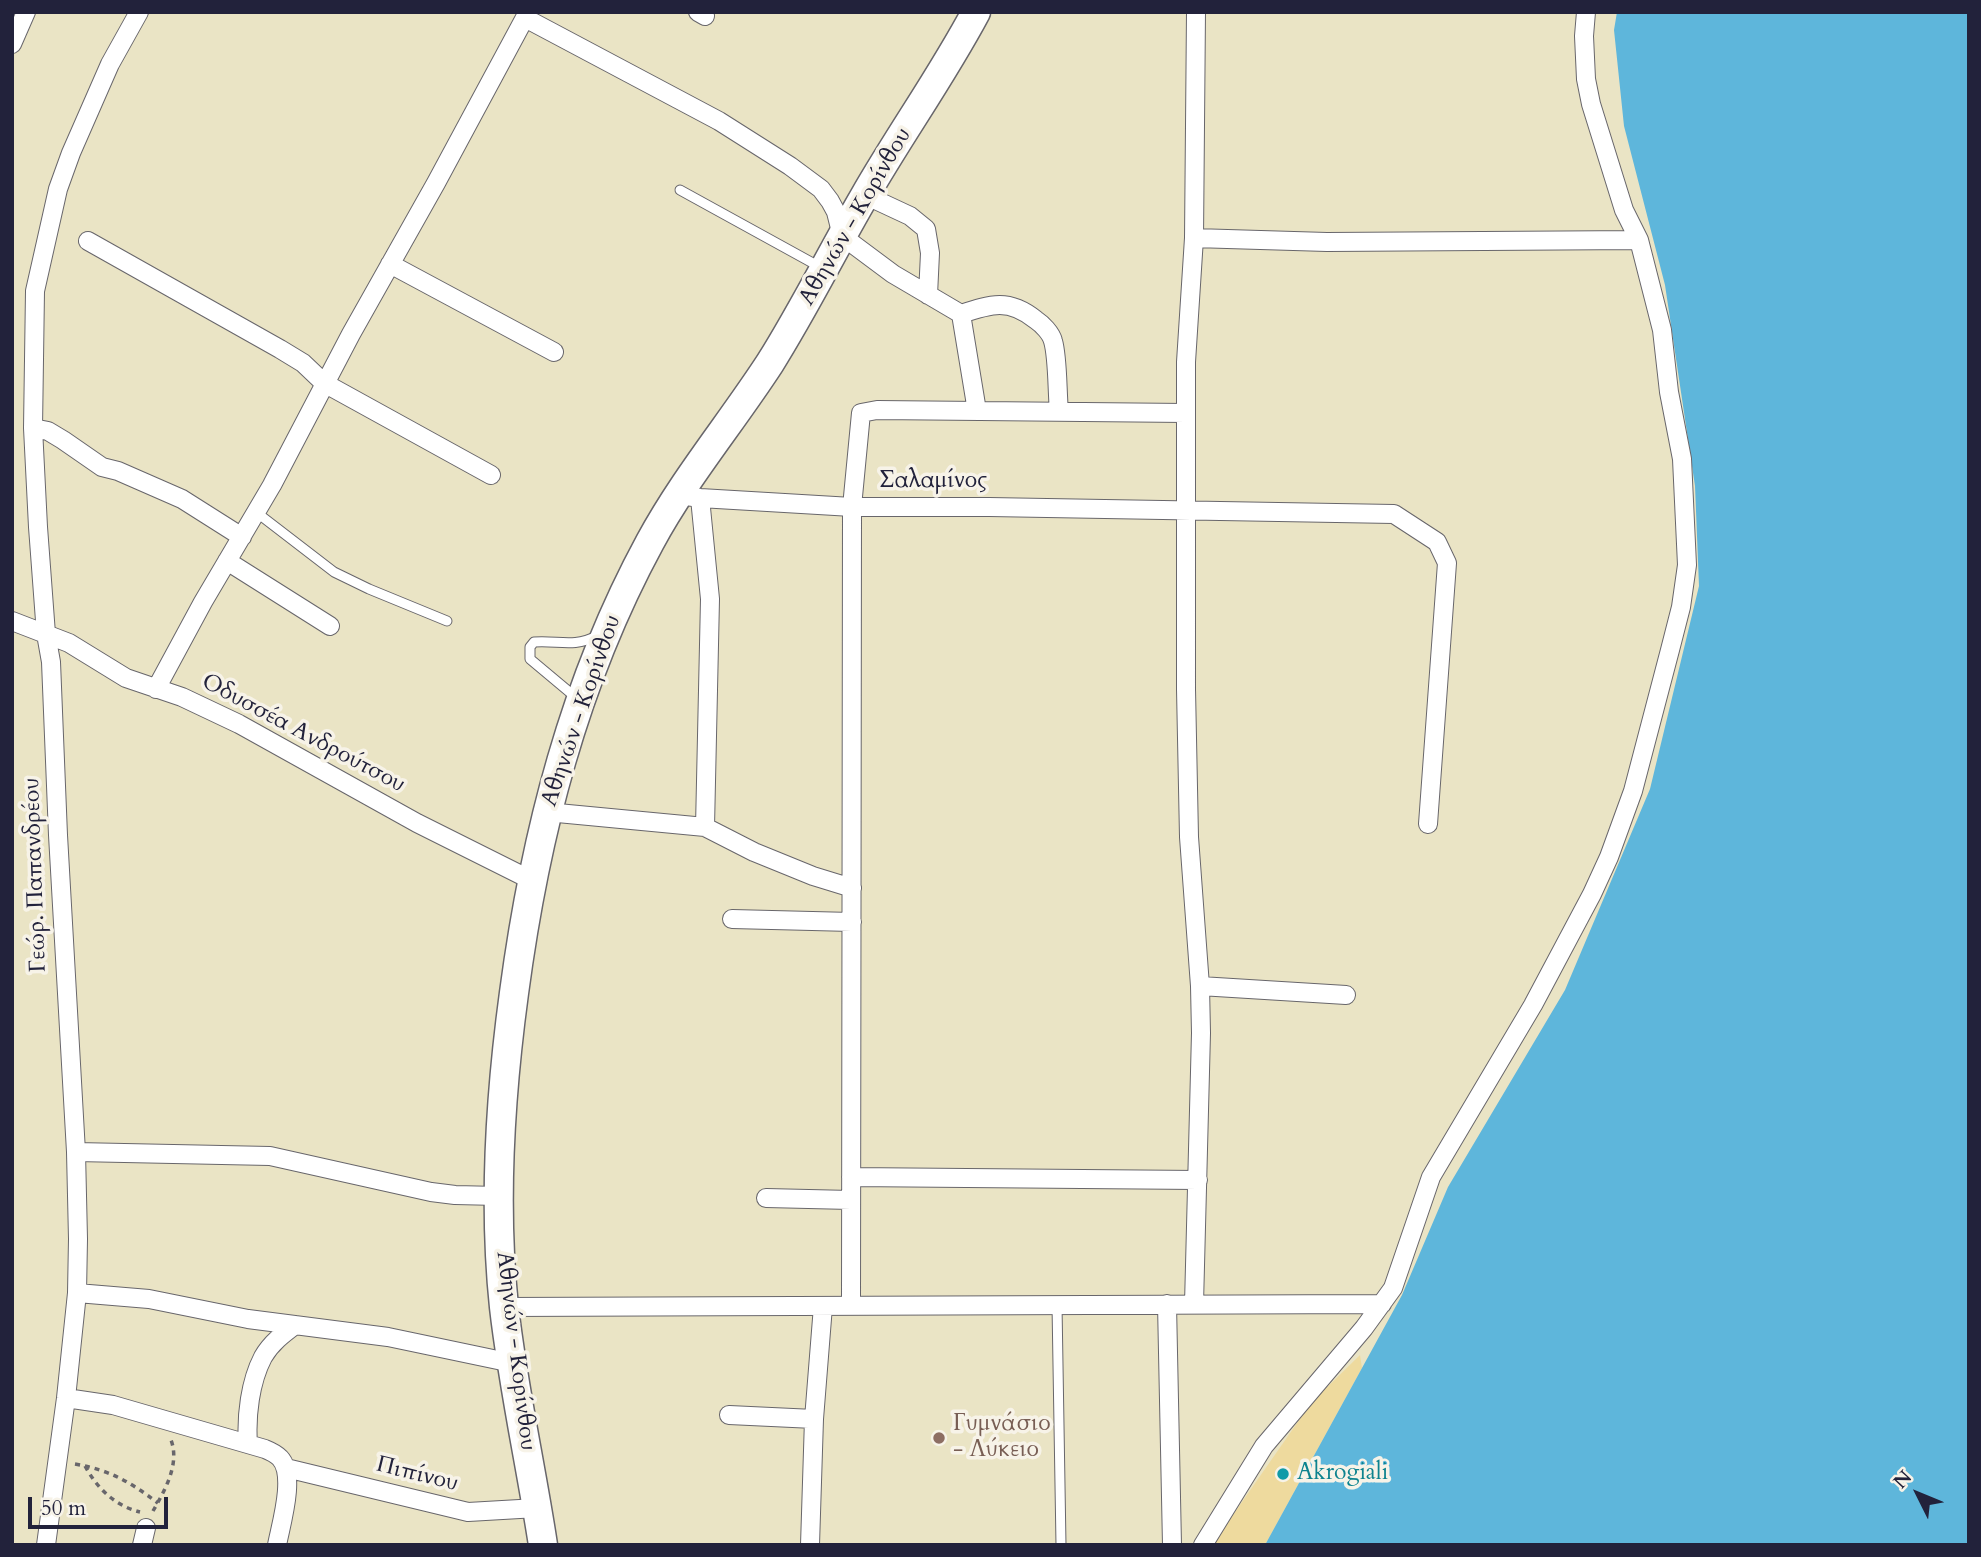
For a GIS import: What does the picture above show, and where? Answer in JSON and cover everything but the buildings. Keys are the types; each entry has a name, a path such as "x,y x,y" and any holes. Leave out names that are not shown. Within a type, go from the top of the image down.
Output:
{"main road":[{"name":"Αθηνών - Κορίνθου","path":"543,1545 504,1307 498,1196 507,1045 531,880 565,746 606,631 653,537 690,497 825,269 865,195 930,92 976,12"}],"street":[{"path":"12,44 26,12"},
{"name":"Γεώρ. Παπανδρέου","path":"46,1545 59,1462 77,1293 76,1152 59,862 51,662 37,527 33,428 35,291 58,189 110,64 139,12"},
{"path":"1194,1304 1200,986 1189,837 1185,413 1194,238 1196,12"},
{"path":"1203,1545 1264,1446 1364,1328 1382,1304 1400,1271 1420,1203 1431,1177 1533,1005 1592,894 1609,856 1633,791 1676,629 1687,565 1682,459 1669,392 1662,331 1640,240 1624,210 1591,104 1584,36 1586,12"},
{"path":"156,689 256,512 527,15 719,121 790,166 821,189 830,201 836,212 842,236 893,274 928,295 961,314 985,306 1007,303 1029,313 1042,324 1053,340 1059,411"},
{"path":"865,195 910,216 926,229 930,253 928,295"},
{"path":"1194,238 1327,243 1640,240"},
{"path":"88,241 280,349 303,363 324,383 491,475"},
{"path":"390,264 554,352"},
{"path":"961,314 977,411"},
{"path":"851,1306 852,507 861,413 877,410 1185,413"},
{"path":"33,428 48,431 102,467 118,471 182,499 242,537"},
{"path":"690,497 710,599 705,827"},
{"name":"Σαλαμίνος","path":"690,497 852,507 1394,514 1437,542 1447,563 1428,824"},
{"path":"227,561 330,626"},
{"name":"Οδυσσέα Ανδρούτσου","path":"12,621 69,643 126,678 182,696 239,724 417,823 531,880"},
{"path":"547,812 705,827 754,852 813,876 852,888"},
{"path":"732,919 852,922"},
{"path":"1200,986 1346,996"},
{"path":"76,1152 270,1156 431,1192 498,1196"},
{"path":"851,1177 1198,1180"},
{"path":"766,1198 851,1200"},
{"path":"77,1293 149,1300 248,1319 388,1337 512,1363"},
{"path":"1167,1304 1172,1545"},
{"path":"504,1307 1382,1304"},
{"path":"810,1545 814,1419 823,1306"},
{"path":"248,1444 249,1405 264,1357 277,1339 295,1325"},
{"path":"66,1398 113,1405 265,1449 280,1458 286,1468 287,1489 277,1545"},
{"path":"729,1415 814,1419"},
{"name":"Πιπίνου","path":"286,1468 468,1513 537,1508"}],"lane":[{"path":"680,190 825,269"},
{"path":"256,512 334,572 447,621"},
{"path":"579,705 573,695 530,659 530,647 534,642 546,641 565,645 586,641 606,631"},
{"path":"1057,1305 1061,1545"}],"path":[{"path":"85,1466 93,1481 122,1506 152,1514 165,1490 174,1450 160,1419"},
{"path":"59,1462 102,1470 133,1483 158,1503"}],"sand":[{"name":"Akrogiali","path":"1360,1355 1362,1368 1265,1545 1212,1545 1311,1403"}],"water":[{"path":"1617,12 1969,12 1969,1545 1265,1545 1402,1295 1448,1187 1565,990 1650,789 1699,586 1695,486 1665,285 1624,126 1614,30"}],"place":[{"name":"Γυμνάσιο - Λύκειο","path":"939,1438"},
{"name":"Akrogiali","path":"1283,1474"}]}
